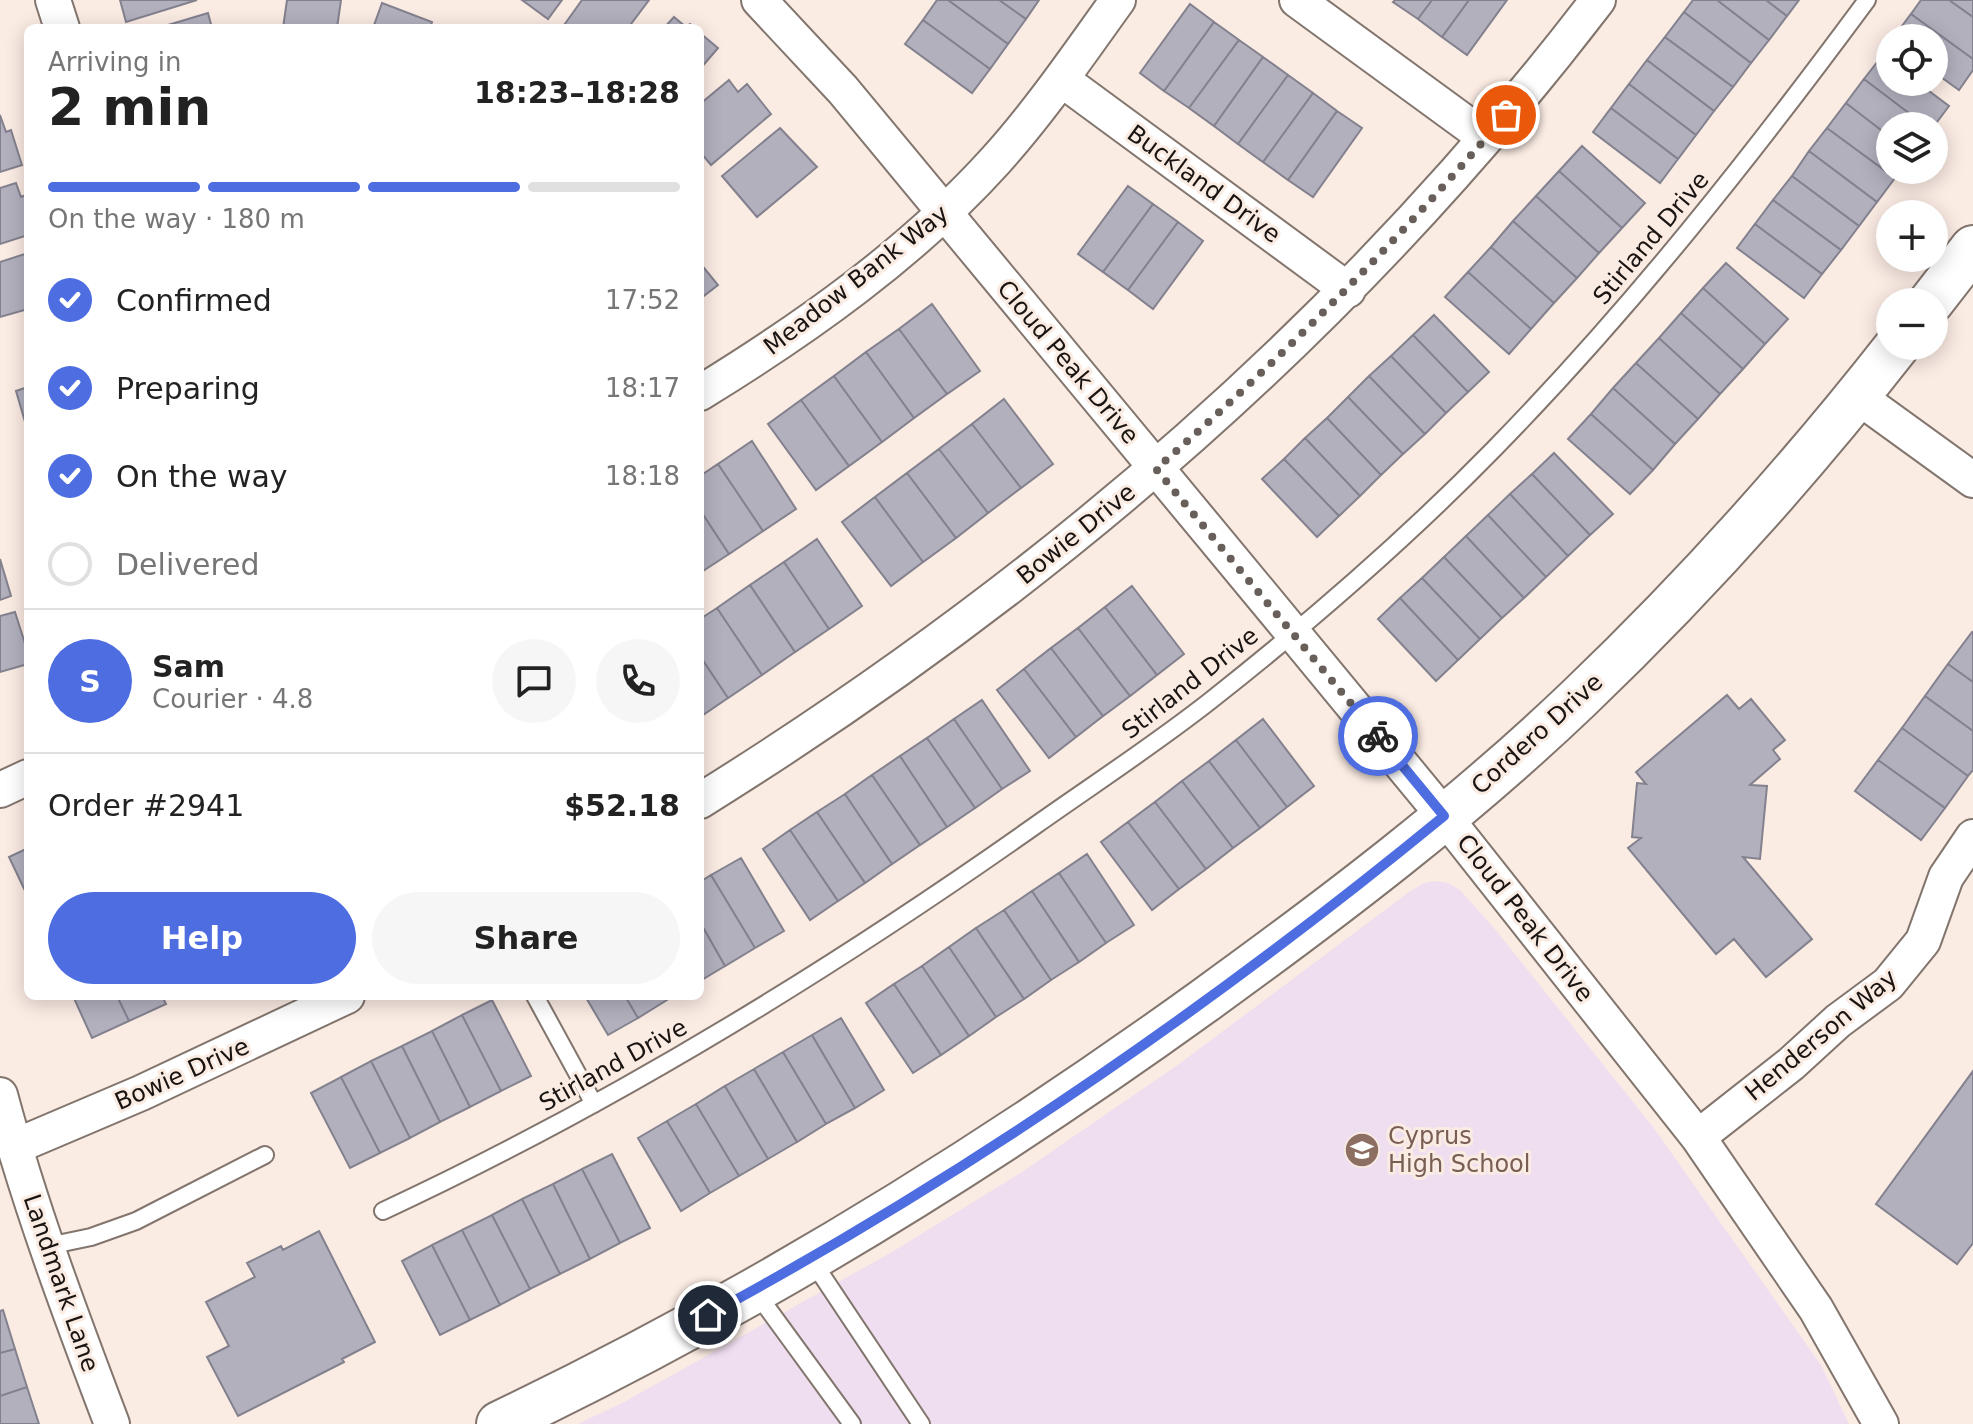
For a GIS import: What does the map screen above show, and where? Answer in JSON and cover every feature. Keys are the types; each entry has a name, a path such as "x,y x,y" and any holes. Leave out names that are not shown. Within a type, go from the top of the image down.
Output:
{"street":[{"path":"53,0 61,24"},
{"name":"Cloud Peak Drive","path":"759,0 819,61 1293,633 1444,816 1698,1137 1816,1309 1881,1424"},
{"name":"Meadow Bank Way","path":"704,391 757,358 852,289 944,212 996,160 1061,79 1118,0"},
{"path":"1297,0 1486,138"},
{"name":"Bowie Drive","path":"704,798 854,701 954,629 1156,469 1348,290 1438,194 1598,0"},
{"name":"Buckland Drive","path":"1061,79 1348,290"},
{"path":"1942,288 1973,248"},
{"name":"Cordero Drive","path":"499,1424 810,1257 1023,1127 1266,956 1444,816 1576,701 1650,629 1791,476 1886,360"},
{"path":"1857,396 1973,480"},
{"path":"0,790 24,779"},
{"name":"Henderson Way","path":"1698,1137 1791,1064 1838,1021 1888,984 1923,941 1946,877 1973,837"},
{"name":"Bowie Drive","path":"14,1147 141,1093 339,1000"},
{"name":"Landmark Lane","path":"0,1095 14,1147 112,1424"}],"lane":[{"name":"Stirland Drive","path":"383,1211 492,1161 742,1020 911,912 1209,702 1410,530 1493,450 1581,356 1708,210 1867,0"},
{"path":"537,1000 594,1104"},
{"path":"48,1246 125,1226 265,1155"},
{"path":"810,1257 921,1424"},
{"path":"754,1289 852,1424"}],"shaded area":[{"name":"Cyprus High School","path":"1424,883 1448,883 1460,890 1494,928 1653,1127 1821,1365 1849,1424 578,1424 624,1402 892,1252 1019,1174 1179,1064 1409,892"}],"building":[{"path":"120,0 197,0 126,22"},
{"path":"287,0 341,0 338,24 284,24"},
{"path":"522,0 562,0 548,19"},
{"path":"582,0 649,0 631,24 565,24"},
{"path":"937,0 948,0 1008,44 990,69 923,20"},
{"path":"948,0 999,0 1026,19 1008,44"},
{"path":"999,0 1039,0 1026,19"},
{"path":"1432,0 1418,19 1393,2"},
{"path":"1432,0 1469,0 1442,37 1418,19"},
{"path":"1469,0 1507,0 1467,55 1442,37"},
{"path":"1693,0 1717,0 1769,40 1751,63 1684,12"},
{"path":"1717,0 1766,0 1787,16 1769,40"},
{"path":"1766,0 1799,0 1787,16"},
{"path":"1921,0 1949,0 1973,17 1973,59 1948,41 1948,24 1925,24 1911,14"},
{"path":"1949,0 1973,0 1973,17"},
{"path":"382,3 432,22 431,24 374,24"},
{"path":"1190,4 1214,22 1164,91 1140,73"},
{"path":"1684,12 1751,63 1733,87 1665,37"},
{"path":"208,13 211,24 171,24"},
{"path":"1911,14 1925,24 1904,24"},
{"path":"674,17 682,24 668,24"},
{"path":"923,20 990,69 972,93 905,44"},
{"path":"1214,22 1239,40 1189,108 1164,91"},
{"path":"704,36 718,48 704,64"},
{"path":"1665,37 1733,87 1714,111 1647,60"},
{"path":"1239,40 1263,57 1214,126 1189,108"},
{"path":"1948,41 1973,59 1973,70 1959,90 1948,82"},
{"path":"1263,57 1288,75 1238,144 1214,126"},
{"path":"1647,60 1714,111 1696,135 1629,84"},
{"path":"1876,64 1876,88 1864,79"},
{"path":"1288,75 1313,93 1263,162 1238,144"},
{"path":"1864,79 1876,88 1876,96 1886,96 1908,112 1876,112 1876,126 1846,103"},
{"path":"729,80 738,92 747,84 771,114 711,165 704,157 704,101"},
{"path":"1629,84 1696,135 1678,159 1611,108"},
{"path":"1313,93 1337,111 1288,180 1263,162"},
{"path":"1886,96 1936,96 1949,106 1944,112 1908,112"},
{"path":"1846,103 1876,126 1876,164 1827,128"},
{"path":"1611,108 1678,159 1660,183 1593,132"},
{"path":"1337,111 1362,128 1313,197 1288,180"},
{"path":"0,115 6,132 11,130 22,165 0,172"},
{"path":"780,128 817,167 757,217 722,176"},
{"path":"1827,128 1876,164 1876,184 1890,184 1876,201 1809,151"},
{"path":"1582,146 1645,203 1622,228 1559,171"},
{"path":"1809,151 1876,203 1859,226 1792,176"},
{"path":"1559,171 1622,228 1599,253 1536,196"},
{"path":"1792,176 1859,226 1841,250 1773,200"},
{"path":"16,183 21,197 24,196 24,236 0,244 0,188"},
{"path":"1128,186 1153,204 1103,272 1078,254"},
{"path":"1536,196 1599,253 1577,278 1513,221"},
{"path":"1773,200 1841,250 1822,274 1755,224"},
{"path":"1153,204 1178,222 1128,290 1103,272"},
{"path":"1513,221 1577,278 1554,303 1491,247"},
{"path":"1178,222 1203,241 1153,309 1128,290"},
{"path":"1755,224 1822,274 1804,298 1737,248"},
{"path":"1491,247 1554,303 1531,329 1468,272"},
{"path":"24,254 24,310 0,317 0,262"},
{"path":"1726,263 1788,319 1765,344 1703,288"},
{"path":"704,268 718,285 704,296"},
{"path":"1468,272 1531,329 1509,354 1445,297"},
{"path":"1703,288 1765,344 1743,369 1681,313"},
{"path":"932,304 980,371 947,394 899,329"},
{"path":"1681,313 1743,369 1720,394 1659,338"},
{"path":"1434,315 1489,372 1468,392 1413,335"},
{"path":"899,329 947,394 914,418 866,352"},
{"path":"1413,335 1468,392 1446,413 1391,356"},
{"path":"1659,338 1720,394 1698,419 1636,363"},
{"path":"866,352 914,418 882,442 834,376"},
{"path":"1391,356 1446,413 1425,434 1369,376"},
{"path":"1636,363 1698,419 1675,444 1613,388"},
{"path":"834,376 882,442 849,466 801,400"},
{"path":"1369,376 1425,434 1403,454 1348,397"},
{"path":"24,388 24,418 16,391"},
{"path":"1613,388 1675,444 1653,470 1591,414"},
{"path":"1348,397 1403,454 1381,475 1327,418"},
{"path":"1004,399 1053,464 1021,488 972,424"},
{"path":"801,400 849,466 816,490 768,424"},
{"path":"1591,414 1653,470 1630,494 1568,439"},
{"path":"1327,418 1381,475 1360,496 1305,438"},
{"path":"972,424 1021,488 988,513 939,449"},
{"path":"1305,438 1360,496 1339,516 1284,459"},
{"path":"752,441 796,509 763,531 718,464"},
{"path":"939,449 988,513 956,538 907,473"},
{"path":"1554,453 1613,514 1590,535 1532,474"},
{"path":"1284,459 1339,516 1317,537 1262,479"},
{"path":"718,464 763,531 729,554 704,516 704,473"},
{"path":"907,473 956,538 923,562 875,497"},
{"path":"1532,474 1590,535 1568,556 1510,494"},
{"path":"1510,494 1568,556 1546,577 1488,515"},
{"path":"875,497 923,562 891,586 842,522"},
{"path":"1488,515 1546,577 1524,598 1466,536"},
{"path":"704,516 729,554 704,570"},
{"path":"1466,536 1524,598 1502,618 1444,557"},
{"path":"817,539 862,606 829,629 784,562"},
{"path":"1444,557 1502,618 1480,639 1422,578"},
{"path":"0,559 11,596 0,600"},
{"path":"784,562 829,629 795,652 750,585"},
{"path":"1422,578 1480,639 1458,660 1400,598"},
{"path":"750,585 795,652 762,675 717,608"},
{"path":"1132,586 1184,654 1157,675 1105,607"},
{"path":"1400,598 1458,660 1436,681 1378,619"},
{"path":"1105,607 1157,675 1130,696 1078,628"},
{"path":"717,608 762,675 728,698 704,662 704,616"},
{"path":"15,612 24,640 24,665 0,672 0,616"},
{"path":"1078,628 1130,696 1103,716 1051,648"},
{"path":"1973,633 1973,682 1948,664"},
{"path":"1051,648 1103,716 1076,737 1024,669"},
{"path":"704,662 728,698 704,714"},
{"path":"1948,664 1973,682 1973,731 1925,696"},
{"path":"1024,669 1076,737 1049,758 997,690"},
{"path":"1727,695 1739,709 1751,699 1785,740 1773,750 1780,759 1750,785 1767,786 1760,859 1743,857 1812,939 1766,977 1734,939 1716,954 1628,848 1641,838 1632,837 1637,783 1646,784 1636,772"},
{"path":"1925,696 1973,731 1973,770 1968,776 1902,728"},
{"path":"982,700 1030,771 1002,789 954,719"},
{"path":"954,719 1002,789 975,808 927,738"},
{"path":"1263,719 1314,786 1287,807 1236,740"},
{"path":"1902,728 1968,776 1945,808 1878,760"},
{"path":"927,738 975,808 947,827 900,756"},
{"path":"1236,740 1287,807 1260,828 1209,761"},
{"path":"900,756 947,827 920,845 872,775"},
{"path":"1878,760 1945,808 1921,840 1855,791"},
{"path":"1209,761 1260,828 1233,848 1182,781"},
{"path":"872,775 920,845 892,864 845,794"},
{"path":"1182,781 1233,848 1206,869 1155,802"},
{"path":"845,794 892,864 865,883 817,812"},
{"path":"1155,802 1206,869 1179,889 1128,822"},
{"path":"817,812 865,883 838,901 790,830"},
{"path":"1128,822 1179,889 1152,910 1101,842"},
{"path":"790,830 838,901 810,920 763,849"},
{"path":"24,850 24,889 9,857"},
{"path":"1087,854 1134,925 1106,943 1059,873"},
{"path":"741,858 784,931 755,948 711,875"},
{"path":"1059,873 1106,943 1079,962 1032,891"},
{"path":"711,875 755,948 725,966 704,929 704,879"},
{"path":"1032,891 1079,962 1051,980 1004,910"},
{"path":"1004,910 1051,980 1024,999 976,928"},
{"path":"976,928 1024,999 996,1017 949,947"},
{"path":"704,929 725,966 704,979"},
{"path":"949,947 996,1017 969,1036 922,966"},
{"path":"922,966 969,1036 941,1055 894,984"},
{"path":"894,984 941,1055 913,1073 866,1003"},
{"path":"75,1000 119,1000 129,1021 92,1038"},
{"path":"119,1000 164,1000 166,1004 129,1021"},
{"path":"492,1000 531,1076 501,1091 462,1015"},
{"path":"587,1000 627,1000 638,1018 608,1035"},
{"path":"627,1000 667,1000 638,1018"},
{"path":"462,1015 501,1091 470,1107 432,1031"},
{"path":"841,1018 884,1090 855,1108 812,1035"},
{"path":"432,1031 470,1107 440,1122 402,1046"},
{"path":"812,1035 855,1108 826,1124 783,1052"},
{"path":"402,1046 440,1122 410,1138 371,1061"},
{"path":"783,1052 826,1124 797,1142 754,1069"},
{"path":"371,1061 410,1138 380,1153 341,1077"},
{"path":"754,1069 797,1142 768,1159 725,1086"},
{"path":"1973,1071 1973,1243 1957,1264 1876,1204"},
{"path":"341,1077 380,1153 350,1168 311,1093"},
{"path":"725,1086 768,1159 739,1176 696,1104"},
{"path":"696,1104 739,1176 710,1193 667,1121"},
{"path":"667,1121 710,1193 681,1211 638,1138"},
{"path":"612,1154 650,1228 620,1243 582,1169"},
{"path":"582,1169 620,1243 590,1259 553,1184"},
{"path":"553,1184 590,1259 560,1274 522,1199"},
{"path":"522,1199 560,1274 530,1289 492,1215"},
{"path":"492,1215 530,1289 500,1305 462,1230"},
{"path":"462,1230 500,1305 470,1320 432,1245"},
{"path":"319,1231 375,1342 342,1359 344,1362 238,1416 207,1357 229,1346 206,1302 255,1277 247,1263 281,1246 283,1250"},
{"path":"432,1245 470,1320 440,1335 402,1261"},
{"path":"3,1310 15,1349 0,1353 0,1311"},
{"path":"15,1349 27,1387 0,1396 0,1353"},
{"path":"27,1387 39,1424 0,1424 0,1396"}],"way so far":[{"path":"1378,736 1156,469 1220,413 1367,271 1506,115"}],"place":[{"name":"Cyprus High School","path":"1362,1150"}],"route":[{"path":"708,1315 897,1206 1023,1127 1266,956 1444,816 1378,736"}]}
